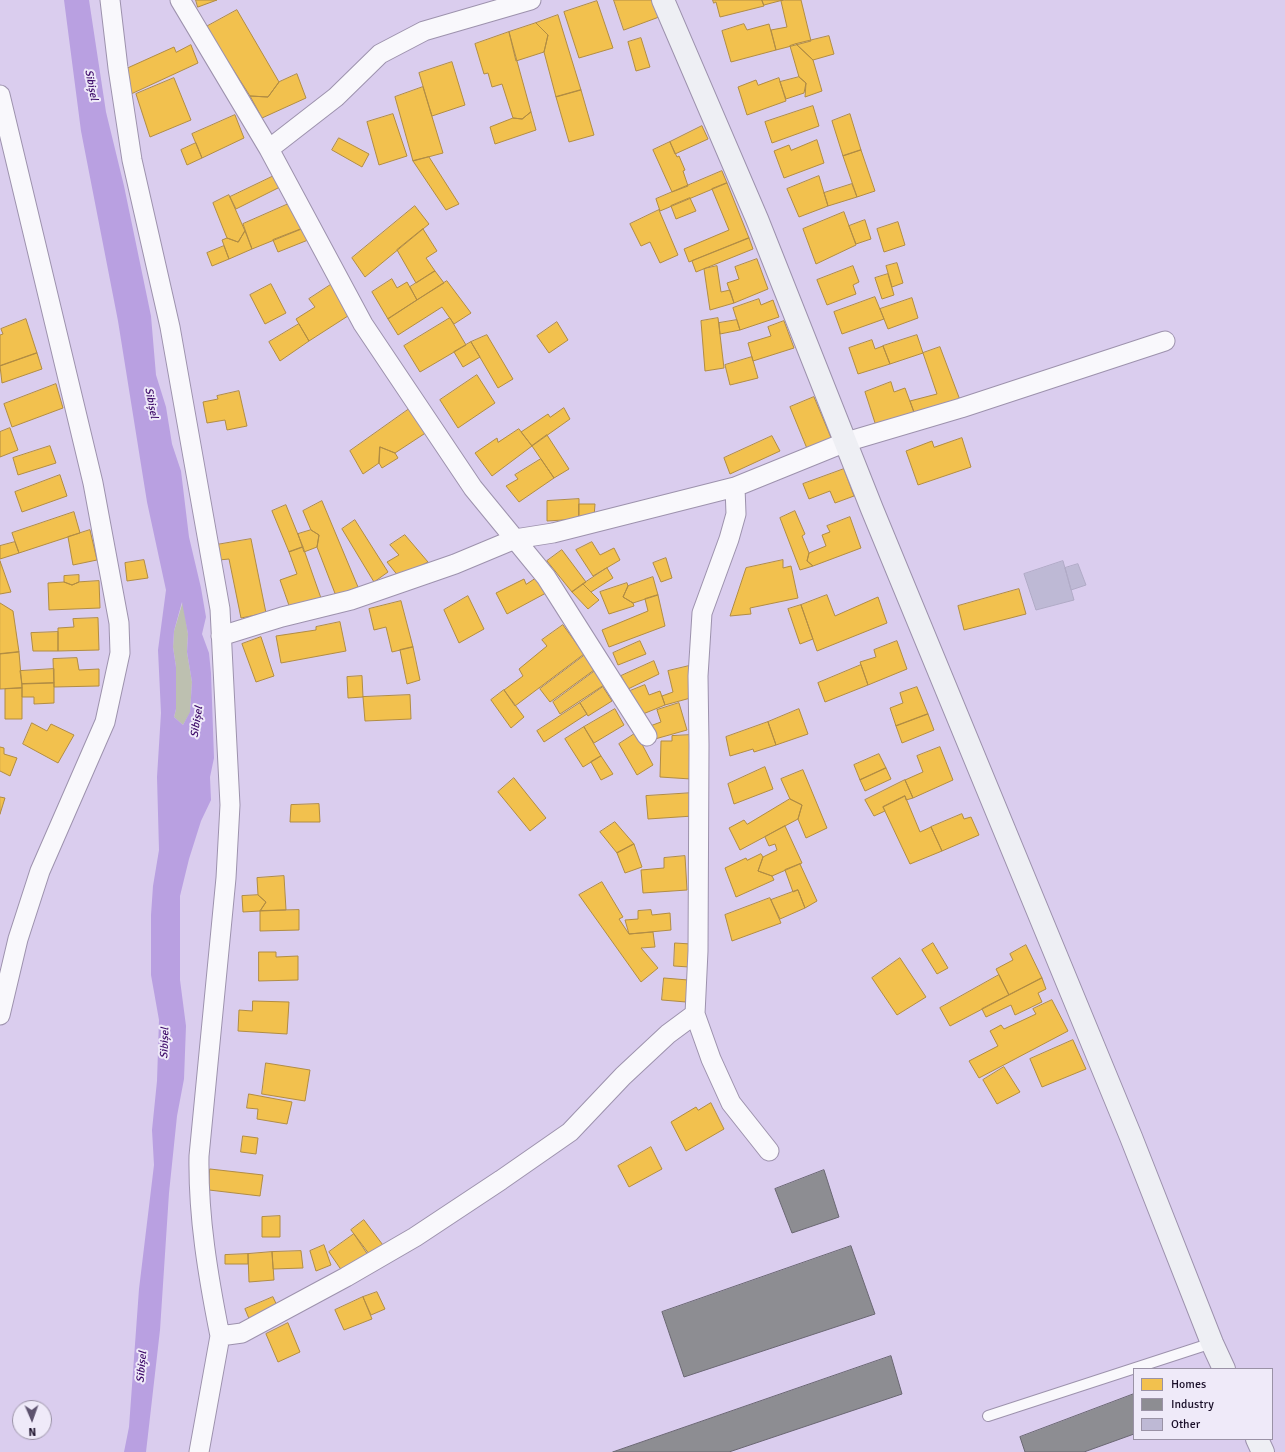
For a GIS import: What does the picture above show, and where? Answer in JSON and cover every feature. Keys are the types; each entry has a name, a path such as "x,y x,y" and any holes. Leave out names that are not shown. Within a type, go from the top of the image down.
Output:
{"main road":[{"path":"663,0 757,219 846,442 1131,1137 1212,1343 1224,1368"},
{"path":"1257,1440 1263,1452"}],"street":[{"path":"110,0 118,68 132,160 170,327 220,608 220,636 230,805 226,886 199,1156 198,1189 210,1284 220,1336 198,1452"},
{"path":"180,0 269,149 363,324 473,488 546,577 647,736"},
{"path":"269,149 336,97 380,54 424,31 531,0"},
{"path":"0,95 93,483 119,623 120,653 105,722 40,871 18,939 0,1015"},
{"path":"220,636 282,616 351,600 455,564 515,539 553,533 735,487 846,442 961,408 1165,340"},
{"path":"735,487 736,514 729,539 702,613 698,676 698,943 695,1014 731,1103 769,1151"},
{"path":"220,1336 242,1333 346,1277 415,1237 501,1180 570,1132 623,1076 668,1034 695,1014"}],"lane":[{"path":"1135,1368 1212,1343"},
{"path":"988,1416 1133,1369"}],"green space":[{"path":"183,601 188,634 187,652 192,682 190,713 183,725 174,717 176,709 176,667 173,647 174,631"}],"water":[{"name":"Sibișel","path":"64,0 89,0 106,112 124,186 151,316 156,375 166,407 172,444 181,471 189,537 206,617 202,634 209,653 211,673 214,758 210,777 211,800 201,821 189,859 180,896 180,980 186,1026 184,1079 177,1116 169,1193 160,1330 146,1452 124,1452 129,1427 139,1289 154,1165 152,1130 157,1081 159,1020 151,975 151,915 153,886 159,850 157,777 161,713 158,650 166,590 147,502 118,321 81,131","holes":["182,602 188,634 187,652 192,682 190,712 183,725 174,717 176,709 176,667 173,647 174,631"]}],"building: Homes":[{"path":"196,0 217,0 198,7"},
{"path":"614,0 653,0 659,17 624,30"},
{"path":"713,0 762,0 764,6 720,17 716,2 714,3"},
{"path":"762,0 783,0 764,5"},
{"path":"801,0 811,41 776,50 771,30 787,27 781,1"},
{"path":"597,1 613,48 579,58 564,12"},
{"path":"237,10 279,82 268,97 250,96 206,27"},
{"path":"558,15 581,90 556,97 544,52 548,35 536,23"},
{"path":"536,23 548,35 544,52 516,61 509,32"},
{"path":"744,24 747,30 769,24 776,50 731,62 722,31"},
{"path":"509,32 531,112 522,119 513,118 502,84 492,87 488,73 484,74 475,44"},
{"path":"829,36 834,54 813,60 796,44"},
{"path":"641,38 650,67 636,71 628,42"},
{"path":"796,44 813,60 822,91 805,97 806,83 799,77 790,46"},
{"path":"191,45 198,63 131,94 123,70 174,47 176,52"},
{"path":"452,62 465,105 432,116 419,73"},
{"path":"297,74 306,98 262,118 250,96 268,97 279,82"},
{"path":"799,77 806,83 804,93 786,99 780,82"},
{"path":"174,78 191,120 150,137 136,94"},
{"path":"779,78 786,101 747,115 738,87 756,80 758,85"},
{"path":"423,87 443,153 413,161 395,97"},
{"path":"581,90 594,135 569,142 556,97"},
{"path":"813,106 819,126 772,143 765,122"},
{"path":"531,112 536,130 495,144 490,127 513,118 522,119"},
{"path":"393,114 407,156 379,165 367,122"},
{"path":"850,114 861,150 843,156 832,121"},
{"path":"235,115 244,138 202,158 192,134"},
{"path":"702,126 708,139 675,154 670,142"},
{"path":"339,138 369,154 362,167 332,150"},
{"path":"817,140 824,163 784,178 774,151 789,145 791,150"},
{"path":"670,142 677,157 679,156 685,170 683,171 688,186 672,192 653,150"},
{"path":"196,143 202,158 187,165 181,150"},
{"path":"861,150 875,191 857,197 843,156"},
{"path":"429,157 459,204 446,210 413,161"},
{"path":"722,171 727,183 660,211 656,199"},
{"path":"278,174 282,186 236,209 230,197"},
{"path":"819,176 828,206 799,217 787,189"},
{"path":"727,183 749,238 689,262 684,249 729,230 712,189"},
{"path":"852,184 857,197 828,206 824,193"},
{"path":"229,195 245,231 238,242 227,238 213,203"},
{"path":"690,198 696,211 676,219 671,206"},
{"path":"293,202 304,228 252,249 243,224"},
{"path":"415,206 429,224 365,277 352,258"},
{"path":"659,210 678,255 660,263 650,242 641,246 630,224"},
{"path":"844,212 856,245 816,264 803,229"},
{"path":"865,220 871,239 856,244 849,226"},
{"path":"898,222 905,245 884,252 877,229"},
{"path":"304,228 308,240 278,252 273,240"},
{"path":"423,229 437,251 426,258 435,271 416,283 397,250"},
{"path":"245,231 252,249 229,259 222,240 227,238 238,242"},
{"path":"749,238 753,249 696,272 692,261"},
{"path":"224,246 229,259 212,266 207,253"},
{"path":"757,259 768,289 734,303 727,283 739,279 735,267"},
{"path":"897,263 903,283 892,287 886,266"},
{"path":"717,266 721,292 730,290 734,303 710,310 704,269"},
{"path":"853,266 859,282 853,285 856,294 827,305 817,280"},
{"path":"435,271 444,283 417,300 410,287"},
{"path":"888,274 894,295 882,299 875,278"},
{"path":"392,279 397,288 407,282 417,300 388,319 372,292"},
{"path":"447,281 471,313 454,324 442,307 398,335 388,319"},
{"path":"271,284 286,313 265,324 250,295"},
{"path":"332,284 351,314 309,341 296,319 315,307 309,299"},
{"path":"875,297 884,319 842,334 834,312"},
{"path":"912,298 918,318 888,329 880,309"},
{"path":"759,299 761,305 773,300 779,317 740,330 733,308"},
{"path":"450,318 466,345 420,372 404,346"},
{"path":"718,318 724,368 705,371 701,321"},
{"path":"26,319 37,353 0,366 0,335 3,334 1,329"},
{"path":"737,320 740,330 720,334 719,323"},
{"path":"784,321 794,348 753,361 748,343 771,336 768,327"},
{"path":"557,322 568,340 549,353 537,336"},
{"path":"299,324 309,341 280,361 269,342"},
{"path":"487,335 513,379 498,388 471,342"},
{"path":"917,335 923,353 890,364 883,346"},
{"path":"872,340 875,349 883,346 890,364 858,374 849,348"},
{"path":"471,342 480,357 463,367 454,352"},
{"path":"940,347 960,400 915,415 910,401 937,394 923,353"},
{"path":"37,353 42,369 2,383 0,366"},
{"path":"752,357 758,378 730,385 725,365"},
{"path":"477,375 495,403 458,428 440,400"},
{"path":"891,382 894,392 905,388 915,415 877,429 865,392"},
{"path":"56,384 63,408 12,427 4,404"},
{"path":"239,391 247,426 227,430 225,420 207,423 203,402 218,399 217,396"},
{"path":"814,397 832,440 808,451 790,407"},
{"path":"412,407 427,432 395,453 380,447 379,463 363,474 350,451"},
{"path":"564,408 570,419 532,446 521,432 548,414 550,417"},
{"path":"10,428 18,450 0,457 0,432"},
{"path":"519,429 532,446 492,476 475,453 497,438 498,442"},
{"path":"547,435 569,469 554,478 532,446"},
{"path":"772,436 780,451 730,474 724,458"},
{"path":"962,438 971,467 918,485 906,451 932,441 934,447"},
{"path":"50,446 56,463 18,475 13,458"},
{"path":"380,447 395,453 398,458 382,468 379,463"},
{"path":"541,459 554,478 519,502 506,486 518,479 515,475"},
{"path":"844,469 854,496 835,503 830,491 809,499 803,484"},
{"path":"60,475 67,496 22,512 15,492"},
{"path":"579,499 579,519 547,521 547,501"},
{"path":"322,501 358,587 336,596 317,547 319,535 311,530 303,511"},
{"path":"579,504 595,504 594,517 579,517"},
{"path":"286,505 303,547 289,552 272,511"},
{"path":"795,511 805,534 802,536 809,553 807,561 813,566 800,570 780,518"},
{"path":"74,512 80,533 19,553 12,533"},
{"path":"850,517 861,548 813,566 807,561 809,553 826,546 822,535 830,532 827,526"},
{"path":"355,520 388,572 374,582 342,529"},
{"path":"90,530 97,560 73,565 68,537"},
{"path":"311,530 319,535 317,547 304,552 298,534"},
{"path":"405,535 428,562 399,577 387,562 399,555 390,545"},
{"path":"251,539 266,613 241,618 229,559 219,560 216,545"},
{"path":"15,542 19,553 0,559 0,546"},
{"path":"592,542 600,555 614,548 620,560 593,576 576,550"},
{"path":"303,547 322,601 291,611 280,580 297,574 289,552"},
{"path":"562,550 586,582 572,592 547,561"},
{"path":"666,558 672,578 661,582 653,563"},
{"path":"144,560 148,578 127,581 125,563"},
{"path":"783,560 783,568 791,566 798,598 750,608 751,614 730,616 746,568"},
{"path":"0,561 11,592 0,594"},
{"path":"607,568 613,578 591,592 583,584"},
{"path":"79,575 79,582 72,585 64,582 64,576"},
{"path":"538,577 546,593 507,614 496,593 524,579 526,584"},
{"path":"653,577 658,595 633,603 623,597 628,586"},
{"path":"99,581 100,608 49,610 48,583 64,582 72,585 79,582"},
{"path":"627,583 628,586 623,597 633,603 634,606 609,614 600,592"},
{"path":"583,584 599,600 588,609 572,592"},
{"path":"1019,589 1026,614 964,630 958,606"},
{"path":"658,595 665,626 609,647 602,630 648,611 645,599"},
{"path":"827,595 835,616 878,597 887,623 817,651 801,605"},
{"path":"468,596 484,629 459,643 444,610"},
{"path":"401,601 413,647 392,652 386,627 374,630 369,609"},
{"path":"0,603 13,611 19,652 0,654"},
{"path":"801,605 813,639 800,644 788,609"},
{"path":"98,618 99,650 58,651 58,628 74,627 73,619"},
{"path":"340,622 346,651 281,663 276,636 316,630 316,627"},
{"path":"563,625 584,654 515,706 504,690 523,676 519,669 547,646 542,640"},
{"path":"58,632 58,651 33,651 31,633"},
{"path":"261,637 274,676 256,682 242,644"},
{"path":"640,641 646,654 618,665 613,653"},
{"path":"897,641 907,669 868,685 860,662 876,657 874,650"},
{"path":"413,647 420,680 407,684 400,650"},
{"path":"19,652 22,688 0,689 0,654"},
{"path":"585,655 594,670 550,702 540,689"},
{"path":"77,658 79,670 99,669 99,686 54,687 53,659"},
{"path":"654,661 659,674 628,689 621,676"},
{"path":"861,665 868,685 825,702 818,683"},
{"path":"689,666 694,697 665,705 662,696 673,692 668,671"},
{"path":"54,669 54,683 22,684 20,671"},
{"path":"595,671 604,685 560,714 553,702"},
{"path":"362,676 363,697 348,698 347,677"},
{"path":"54,683 54,703 34,704 34,697 22,697 22,684"},
{"path":"645,685 649,695 660,691 665,705 643,714 630,691"},
{"path":"603,687 612,701 588,716 580,703"},
{"path":"917,687 928,714 896,726 890,708 903,703 900,693"},
{"path":"22,688 22,719 5,719 5,689"},
{"path":"504,690 524,717 511,728 491,700"},
{"path":"410,695 411,719 365,721 363,697"},
{"path":"580,703 587,714 544,742 537,731"},
{"path":"679,703 687,730 655,739 650,726 661,722 657,710"},
{"path":"615,709 624,725 594,743 584,727"},
{"path":"799,709 808,734 776,745 768,722"},
{"path":"928,714 934,730 902,743 896,726"},
{"path":"768,722 776,745 754,752 753,749 730,756 726,737"},
{"path":"32,723 47,731 51,724 74,735 58,763 23,744"},
{"path":"584,727 601,756 583,767 565,739"},
{"path":"636,733 653,765 637,775 619,744"},
{"path":"691,735 691,779 660,777 661,741 672,741 672,736"},
{"path":"0,747 4,748 4,754 17,758 10,776 0,771"},
{"path":"940,747 953,780 913,798 905,780 923,772 917,756"},
{"path":"879,754 886,768 860,780 854,765"},
{"path":"601,756 613,774 601,780 591,762"},
{"path":"765,767 773,789 734,804 728,784"},
{"path":"886,768 891,779 865,791 860,780"},
{"path":"803,770 827,828 806,838 798,819 802,805 790,799 781,779"},
{"path":"514,778 546,818 530,831 498,792"},
{"path":"905,780 913,798 906,800 905,796 883,807 885,811 874,816 865,800"},
{"path":"693,793 693,816 648,819 646,796"},
{"path":"905,796 920,832 931,827 942,851 910,864 883,807"},
{"path":"0,797 5,798 0,814"},
{"path":"790,799 802,805 798,819 740,850 729,828 744,820 747,824"},
{"path":"319,804 320,822 290,822 291,805"},
{"path":"962,814 964,819 971,817 979,835 942,851 931,827"},
{"path":"615,822 634,844 617,853 600,832"},
{"path":"785,826 802,863 772,876 758,871 763,857 777,850 775,844 769,846 765,837"},
{"path":"634,844 642,867 625,873 617,853"},
{"path":"761,854 763,857 758,871 772,876 774,880 736,897 725,868 746,858 747,860"},
{"path":"685,856 687,890 643,893 641,870 664,868 664,858"},
{"path":"800,864 817,901 805,908 798,890 793,892 785,870"},
{"path":"284,876 286,910 260,911 266,902 258,895 257,878"},
{"path":"602,882 623,917 619,919 629,934 653,932 655,947 641,948 658,968 641,982 579,895"},
{"path":"798,890 805,908 780,919 771,900"},
{"path":"258,895 266,902 260,911 243,912 242,896"},
{"path":"770,898 781,923 732,941 725,915"},
{"path":"299,910 299,930 260,931 260,911"},
{"path":"651,910 652,915 670,913 671,930 629,934 625,920 638,919 638,911"},
{"path":"675,943 691,944 689,967 674,966"},
{"path":"933,943 948,968 937,974 922,950"},
{"path":"1026,945 1042,978 1009,995 996,969 1013,960 1010,954"},
{"path":"259,952 276,952 276,957 298,956 298,980 259,981"},
{"path":"900,958 926,997 897,1015 872,978"},
{"path":"999,975 1009,995 950,1026 940,1008"},
{"path":"664,978 688,980 686,1002 662,1000"},
{"path":"1042,978 1046,989 1038,993 1042,1002 1015,1015 1011,1005 986,1017 982,1009"},
{"path":"1052,1000 1068,1031 979,1078 969,1061 998,1046 990,1031 1001,1025 1004,1029 1036,1014 1033,1009"},
{"path":"253,1001 289,1002 287,1034 238,1031 239,1010 252,1011"},
{"path":"1073,1040 1086,1069 1042,1087 1030,1059"},
{"path":"266,1063 310,1070 305,1101 262,1094"},
{"path":"1004,1067 1020,1092 997,1104 983,1080"},
{"path":"249,1094 292,1102 287,1124 257,1119 258,1109 247,1108"},
{"path":"711,1103 724,1129 686,1151 671,1122 696,1107 698,1110"},
{"path":"243,1136 258,1138 256,1154 241,1152"},
{"path":"651,1147 662,1169 629,1187 618,1166"},
{"path":"210,1169 263,1175 260,1196 209,1190"},
{"path":"280,1216 280,1237 262,1237 262,1217"},
{"path":"364,1220 389,1253 376,1263 351,1230"},
{"path":"354,1234 368,1255 342,1271 329,1252"},
{"path":"324,1245 331,1265 316,1271 310,1251"},
{"path":"301,1251 303,1268 273,1269 272,1252"},
{"path":"272,1252 274,1280 249,1282 248,1254"},
{"path":"248,1254 248,1264 225,1264 225,1255"},
{"path":"377,1292 385,1309 371,1315 363,1297"},
{"path":"273,1297 279,1310 250,1321 245,1309"},
{"path":"363,1297 372,1319 344,1330 335,1310"},
{"path":"288,1323 300,1352 278,1362 266,1334"}],"building: Industry":[{"path":"824,1170 839,1217 792,1233 775,1189"},
{"path":"851,1246 875,1314 684,1377 662,1312"},
{"path":"891,1356 902,1394 729,1452 613,1452"},
{"path":"1133,1394 1133,1434 1084,1452 1025,1452 1020,1437"}],"building: Other":[{"path":"1063,561 1074,600 1036,610 1024,574"},
{"path":"1078,564 1086,585 1071,590 1065,568"}]}
